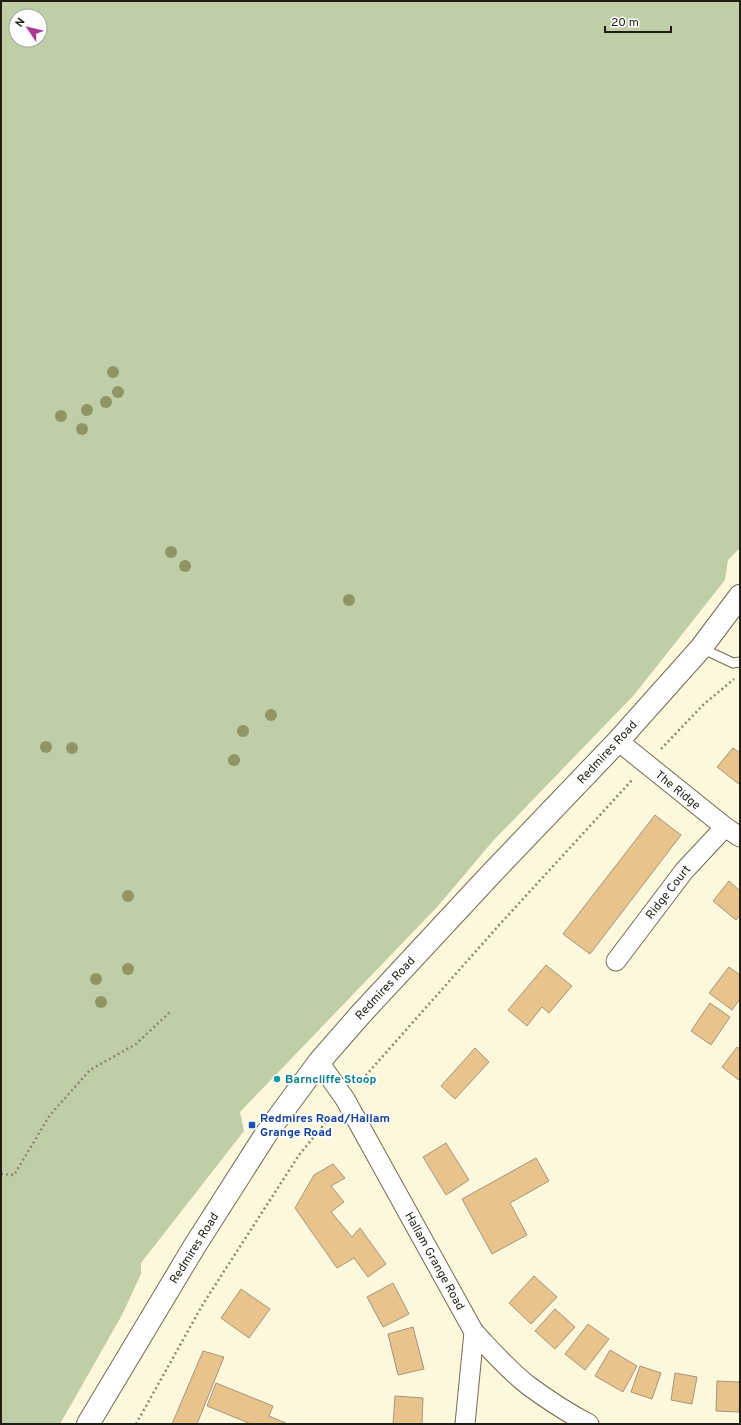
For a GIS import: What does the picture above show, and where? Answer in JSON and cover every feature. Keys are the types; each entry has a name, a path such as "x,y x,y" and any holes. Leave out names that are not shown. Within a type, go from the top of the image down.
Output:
{"street":[{"name":"Redmires Road","path":"88,1424 194,1247 266,1134 319,1062 360,1015 491,874 618,741 701,648 740,596"},
{"name":"The Ridge","path":"618,741 733,832"},
{"name":"Ridge Court","path":"616,961 684,871 733,832"},
{"name":"Hallam Grange Road","path":"319,1062 345,1099 474,1332 528,1386 589,1424"},
{"path":"465,1424 474,1332"}],"lane":[{"path":"701,648 733,663 740,662"}],"path":[{"path":"136,1424 203,1304 299,1155 345,1099 500,924 646,764 703,704 738,674"},
{"path":"1,1174 14,1175 50,1115 90,1070 136,1044 170,1012"}],"green space":[{"path":"1,1 740,1 740,548 728,560 725,580 634,695 492,842 438,906 240,1112 244,1131 141,1263 141,1274 122,1315 60,1424 1,1424"}],"building":[{"path":"733,748 740,753 740,785 717,767"},
{"path":"655,815 681,835 590,954 563,934"},
{"path":"729,881 740,891 740,915 736,920 713,901"},
{"path":"546,965 572,986 549,1013 542,1007 527,1026 508,1010"},
{"path":"729,967 740,975 740,999 732,1010 709,993"},
{"path":"710,1003 730,1017 711,1045 691,1031"},
{"path":"737,1047 740,1049 740,1081 722,1067"},
{"path":"475,1048 489,1062 455,1099 441,1086"},
{"path":"446,1143 469,1180 446,1195 423,1157"},
{"path":"536,1158 549,1181 510,1203 527,1235 492,1254 462,1199"},
{"path":"333,1164 345,1178 331,1186 344,1202 331,1212 352,1237 360,1228 386,1264 368,1277 354,1258 337,1268 295,1208 314,1175"},
{"path":"534,1276 557,1297 531,1324 509,1303"},
{"path":"393,1283 409,1314 383,1327 367,1297"},
{"path":"241,1289 270,1309 249,1338 221,1318"},
{"path":"555,1309 575,1327 555,1349 535,1331"},
{"path":"588,1324 609,1339 585,1370 565,1354"},
{"path":"413,1327 424,1369 398,1375 388,1334"},
{"path":"610,1350 637,1366 623,1392 595,1376"},
{"path":"203,1351 224,1357 197,1424 172,1424"},
{"path":"640,1366 661,1373 652,1399 631,1392"},
{"path":"675,1373 697,1377 692,1404 671,1400"},
{"path":"717,1381 740,1382 739,1412 716,1411"},
{"path":"216,1383 273,1406 269,1416 288,1424 251,1424 207,1406"},
{"path":"395,1396 423,1398 422,1424 393,1424"}],"place":[{"name":"Barncliffe Stoop","path":"277,1079"},
{"name":"Redmires Road/Hallam Grange Road","path":"252,1125"}]}
